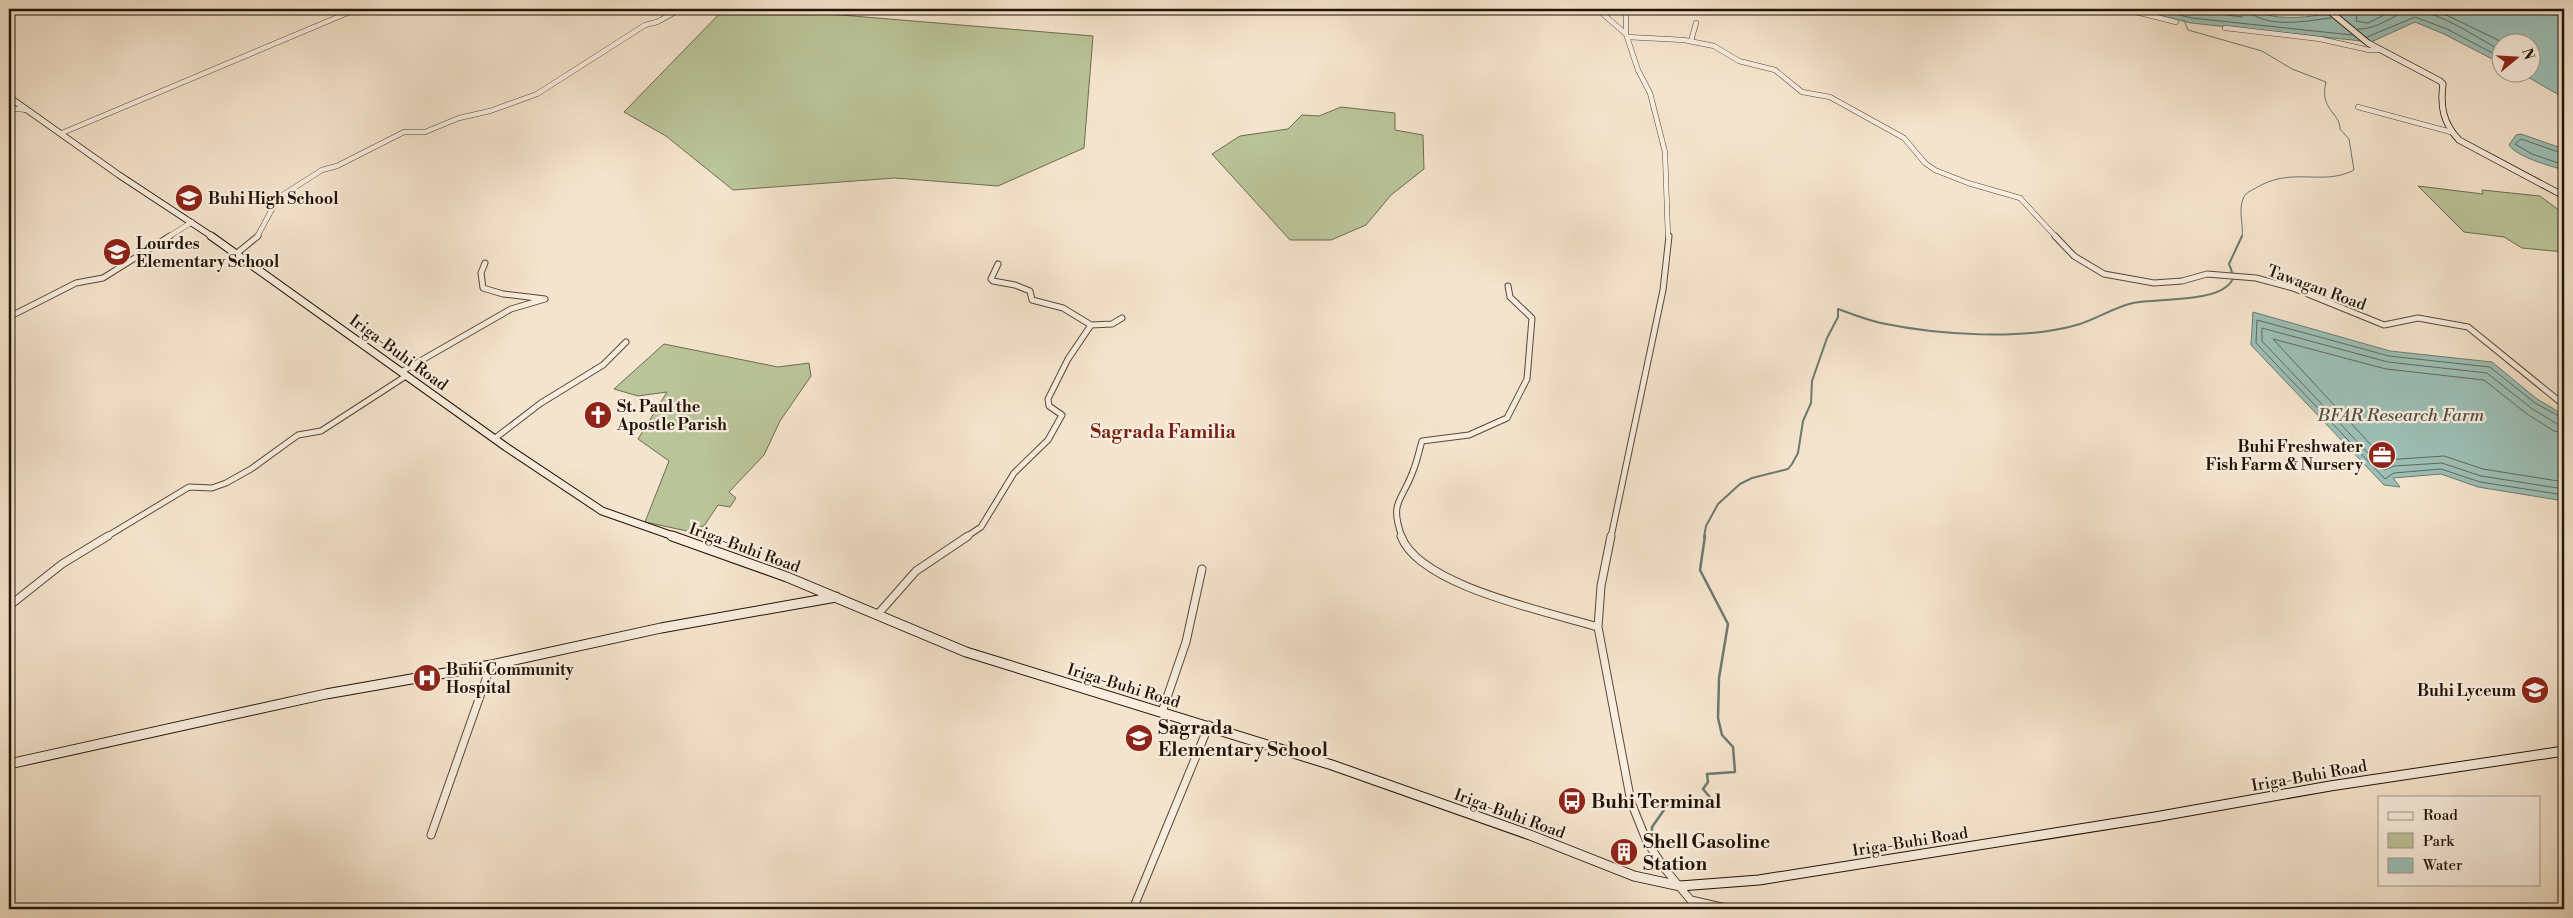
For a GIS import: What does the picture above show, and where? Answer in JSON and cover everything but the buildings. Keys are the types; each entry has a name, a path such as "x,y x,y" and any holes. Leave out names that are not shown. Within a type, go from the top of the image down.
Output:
{"main road":[{"path":"2329,10 2368,43 2440,81 2443,84 2443,118 2451,132 2463,143 2564,196"},
{"name":"Iriga-Buhi Road","path":"9,97 119,175 192,222 494,439 602,511 744,561 878,614 966,652 1209,725 1341,768 1530,835 1634,876 1680,886 1759,880 2155,817 2330,786 2564,750"},
{"path":"9,764 251,709 491,665 652,630 836,597"}],"street":[{"path":"62,133 357,9"},
{"path":"236,254 256,238 278,198 322,170 337,166 404,132 425,132 459,118 490,111 537,94 645,25 657,22 681,9"},
{"path":"1597,9 1627,36"},
{"path":"1626,9 1627,36 1659,123 1666,160 1669,231 1663,290 1601,586 1598,627 1631,802 1647,842 1698,909"},
{"path":"2124,9 2176,22"},
{"path":"1691,41 1696,23"},
{"path":"2225,28 2286,34 2369,50 2379,50"},
{"name":"Tawagan Road","path":"1627,36 1691,41 1720,49 1739,61 1772,69 1802,92 1830,97 1904,138 1935,170 1968,184 2018,197 2074,256 2101,272 2154,283 2182,280 2208,274 2237,276 2289,287 2384,325 2392,325 2418,318 2468,327 2564,405"},
{"path":"2358,107 2451,132"},
{"path":"9,108 27,110"},
{"path":"9,317 76,283 103,278 192,222"},
{"path":"9,606 62,564 190,487 212,488 226,483 251,469 298,435 321,431 404,374 511,310 545,299 503,294 483,288 481,273 485,263"},
{"path":"998,264 992,279 993,281 1024,288 1030,291 1032,300 1063,308 1091,325 1112,324 1122,318"},
{"path":"1508,286 1506,294 1509,299 1529,313 1532,318 1527,379 1507,418 1469,435 1422,441 1413,473 1398,498 1396,521 1406,548 1434,572 1459,585 1598,627"},
{"path":"878,614 916,571 981,526 1014,473 1048,440 1062,415 1049,406 1048,400 1068,359 1091,325"},
{"path":"494,439 541,403 603,365 626,342"},
{"path":"1162,712 1186,642 1202,568"},
{"path":"431,835 491,665"},
{"path":"1133,909 1209,725"},
{"path":"1691,900 1730,909"}],"green space":[{"path":"724,9 769,9 1093,36 1084,148 998,186 895,178 733,190 666,136 624,112"},
{"path":"1341,107 1395,113 1395,130 1423,135 1424,169 1391,195 1366,225 1331,240 1290,240 1212,154 1240,136 1288,129 1302,115 1319,116"},
{"path":"2418,186 2483,194 2482,190 2540,196 2564,214 2564,252 2522,248 2504,237 2464,232"},
{"path":"664,344 778,367 809,363 811,376 780,421 764,455 729,492 736,498 730,507 718,505 704,526 687,531 645,522 669,461 638,439 667,392 638,396 614,389"}],"water":[{"path":"2133,9 2252,9 2272,16 2298,17 2346,9 2564,9 2564,98 2536,82 2540,82 2540,32 2490,32 2490,58 2444,34 2415,22 2371,42 2191,23"},
{"path":"2521,134 2564,149 2564,170 2534,160 2513,149 2509,145 2516,135"},
{"name":"BFAR Research Farm","path":"2253,312 2390,351 2492,362 2537,399 2564,415 2564,501 2478,487 2441,474 2393,478 2400,487 2384,485 2251,345"}],"waterway":[{"path":"2184,20 2188,30 2262,51 2292,69 2326,82 2325,99 2327,105 2337,118 2340,129 2349,139 2354,170 2330,177 2281,178 2268,182 2246,194 2241,208 2242,236"},
{"path":"1704,537 1706,526 1718,504 1740,484 1752,478 1788,469 1792,464 1798,453 1803,421 1811,403 1812,381 1827,338 1838,317 1838,309 1881,323 1928,331 2008,334 2034,333 2058,329 2080,324 2133,303 2200,297 2224,289 2233,278 2229,264 2242,236"},
{"path":"1652,832 1652,827 1671,800 1685,805 1715,809 1714,802 1703,789 1708,782 1707,774 1735,772 1733,747 1722,735 1718,718 1719,678 1728,624 1700,570 1705,536"}],"place":[{"name":"Buhi High School","path":"189,198"},
{"name":"Lourdes Elementary School","path":"117,252"},
{"name":"St. Paul the Apostle Parish","path":"598,415"},
{"name":"Buhi Freshwater Fish Farm & Nursery","path":"2382,455"},
{"name":"Buhi Community Hospital","path":"427,678"},
{"name":"Buhi Lyceum","path":"2535,690"},
{"name":"Sagrada Elementary School","path":"1139,738"},
{"name":"Buhi Terminal","path":"1572,801"},
{"name":"Shell Gasoline Station","path":"1624,852"}],"district":[{"name":"Sagrada Familia","path":"1163,431"}]}
